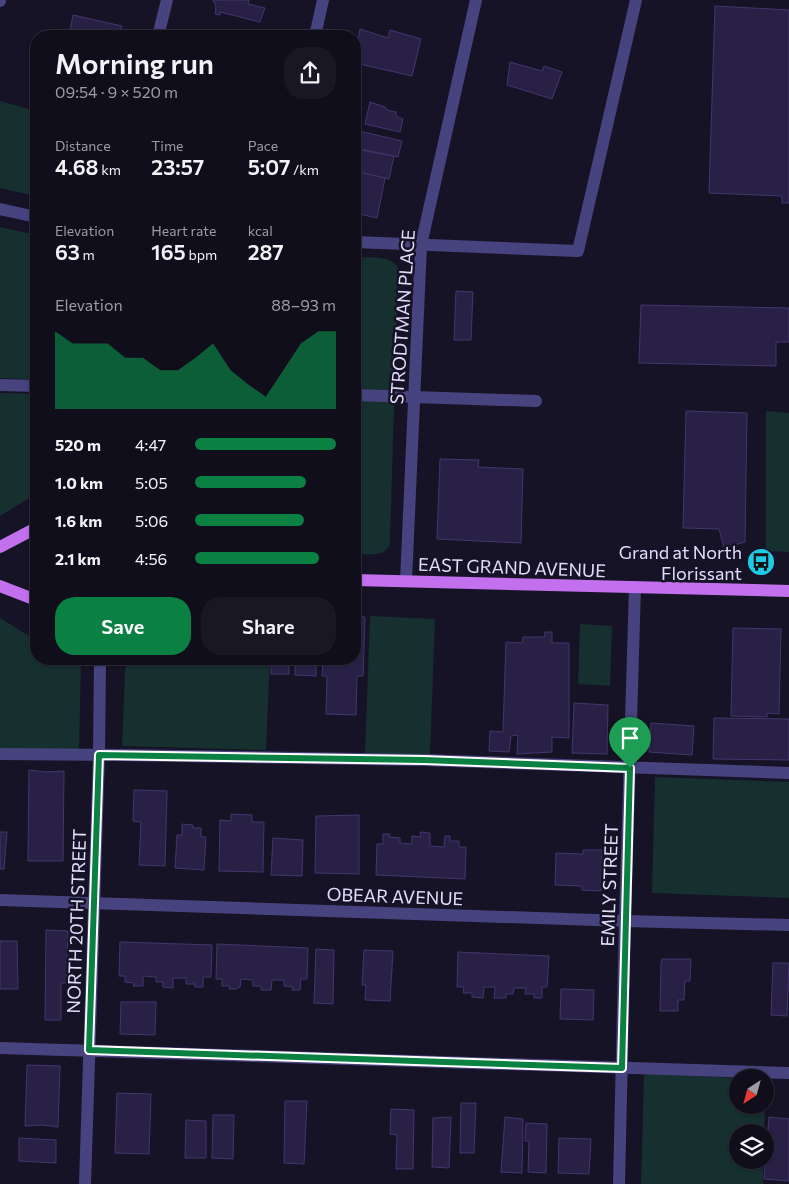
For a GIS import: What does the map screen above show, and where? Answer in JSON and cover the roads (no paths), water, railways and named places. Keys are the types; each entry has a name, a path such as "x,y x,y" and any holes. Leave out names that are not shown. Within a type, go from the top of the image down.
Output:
{"main road":[{"path":"0,547 30,531"},
{"name":"EAST GRAND AVENUE","path":"361,580 789,591"},
{"path":"0,586 30,598"}],"street":[{"path":"160,30 167,0"},
{"path":"316,30 324,0"},
{"name":"STRODTMAN PLACE","path":"406,581 421,245 476,0"},
{"path":"361,242 578,251 636,0"},
{"path":"0,209 30,216"},
{"path":"0,385 30,386"},
{"path":"361,395 536,401"},
{"name":"EMILY STREET","path":"619,1184 635,587"},
{"name":"NORTH 20TH STREET","path":"85,1184 99,755 100,665"},
{"path":"0,754 424,760 789,773"},
{"name":"OBEAR AVENUE","path":"0,900 789,925"},
{"path":"0,1048 789,1074"}],"place":[{"name":"Grand at North Florissant","path":"761,562"}]}
